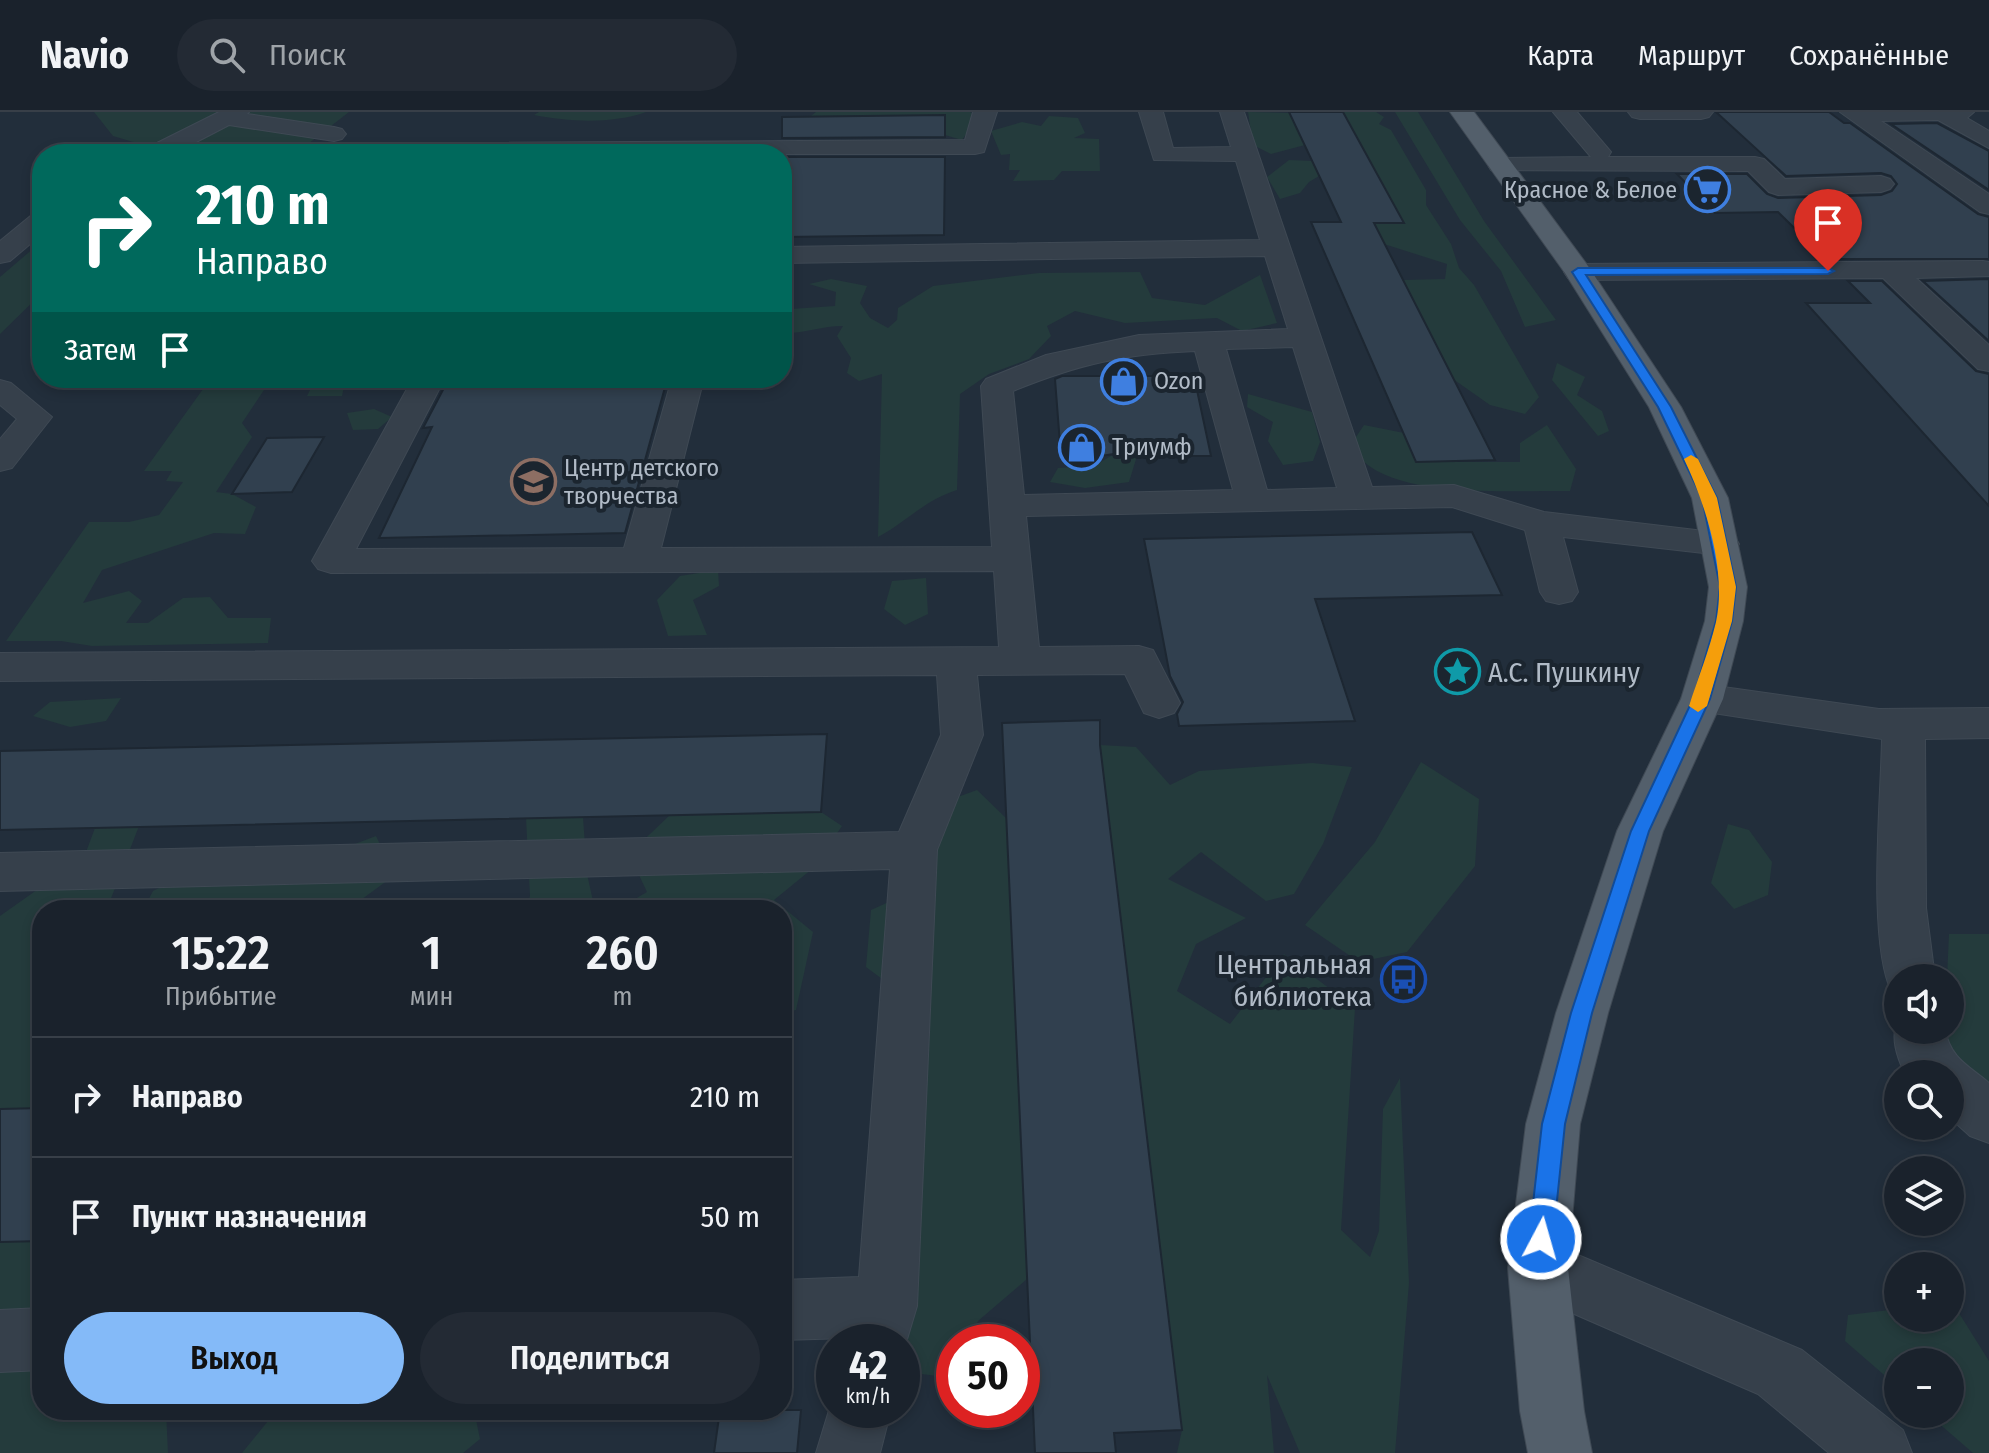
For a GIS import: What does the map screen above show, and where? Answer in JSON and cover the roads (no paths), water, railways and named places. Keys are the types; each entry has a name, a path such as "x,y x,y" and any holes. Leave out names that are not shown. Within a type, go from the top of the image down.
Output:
{"main road":[{"path":"1462,112 1578,272 1665,407 1710,498 1728,587 1724,621 1702,699 1640,831 1582,1013 1553,1124 1538,1268 1552,1411 1560,1453"}],"lane":[{"path":"792,145 975,147 985,112"},
{"path":"1151,112 1163,155 1245,154"},
{"path":"1232,112 1358,499"},
{"path":"1565,112 1599,152"},
{"path":"1640,112 1701,112"},
{"path":"1942,112 1989,141"},
{"path":"1854,113 1962,112"},
{"path":"1854,113 1989,206"},
{"path":"174,144 232,115 332,140 699,144"},
{"path":"1500,165 1755,164 1778,187 1881,184"},
{"path":"0,255 32,228"},
{"path":"792,255 1276,248"},
{"path":"1578,272 1983,269"},
{"path":"1892,271 1989,362"},
{"path":"1020,661 997,386 1057,362 1139,344 1305,337"},
{"path":"1208,341 1253,501"},
{"path":"424,388 331,561 1013,559"},
{"path":"639,561 685,388"},
{"path":"0,390 36,417 0,461"},
{"path":"1009,506 1454,496 1541,523 1721,544"},
{"path":"1541,523 1559,592"},
{"path":"0,667 1139,660 1159,703"},
{"path":"792,1311 882,1324 914,850 962,735 956,662"},
{"path":"1702,699 1879,724 1989,723"},
{"path":"1904,722 1902,908 1908,964"},
{"path":"0,872 914,850"},
{"path":"1964,1096 1989,1118"},
{"path":"1538,1268 1780,1372 1880,1453"},
{"path":"0,1341 32,1339"},
{"path":"848,1453 854,1428"}],"place":[{"name":"Красное & Белое","path":"1708,190"},
{"name":"Ozon","path":"1123,381"},
{"name":"Триумф","path":"1081,447"},
{"name":"Центр детского творчества","path":"533,482"},
{"name":"А.С. Пушкину","path":"1457,672"},
{"name":"Центральная библиотека","path":"1403,980"}]}
